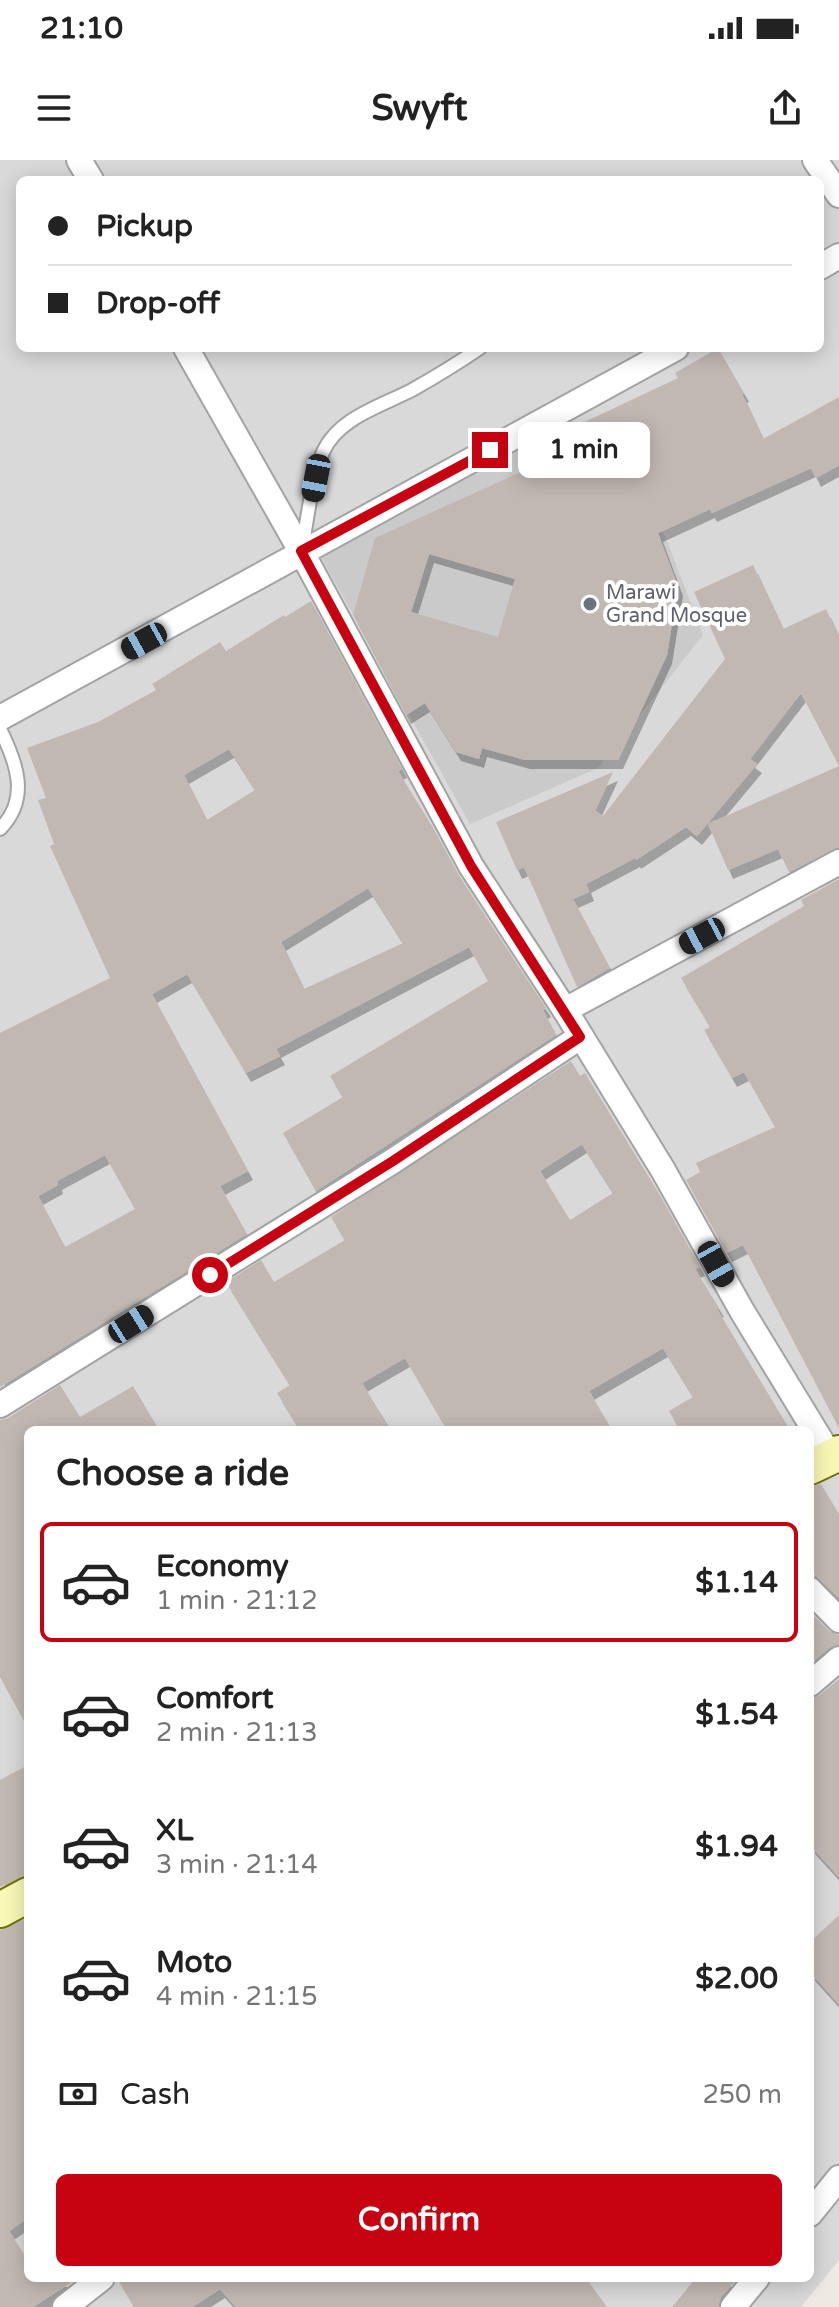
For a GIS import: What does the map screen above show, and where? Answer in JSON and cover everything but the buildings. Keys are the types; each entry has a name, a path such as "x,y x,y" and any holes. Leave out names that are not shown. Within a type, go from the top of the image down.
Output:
{"main road":[{"path":"0,1910 24,1897"}],"street":[{"path":"815,160 839,195"},
{"path":"188,352 301,551 471,866 565,1010 663,1170 808,1426"},
{"path":"0,718 669,352"},
{"path":"565,1010 839,862"},
{"path":"0,1405 393,1161 580,1037"},
{"path":"814,1436 827,1459"},
{"path":"814,1594 839,1620"},
{"path":"814,1681 839,1659"},
{"path":"814,2209 839,2178"},
{"path":"65,2307 97,2282"},
{"path":"733,2307 754,2282"}],"lane":[{"path":"301,551 316,478 333,435 351,421 413,389 473,352"},
{"path":"0,729 19,775 18,795 10,819 0,829"}],"shaded area":[{"path":"0,160 839,160 839,2260 801,2307 0,2307"},
{"name":"Marawi Grand Mosque","path":"552,433 574,480 640,505 665,536 703,635 598,768 470,824 320,555"}],"place":[{"name":"Marawi Grand Mosque","path":"590,604"}],"route":[{"path":"210,1275 393,1161 580,1037 471,866 301,551 490,450"}]}
